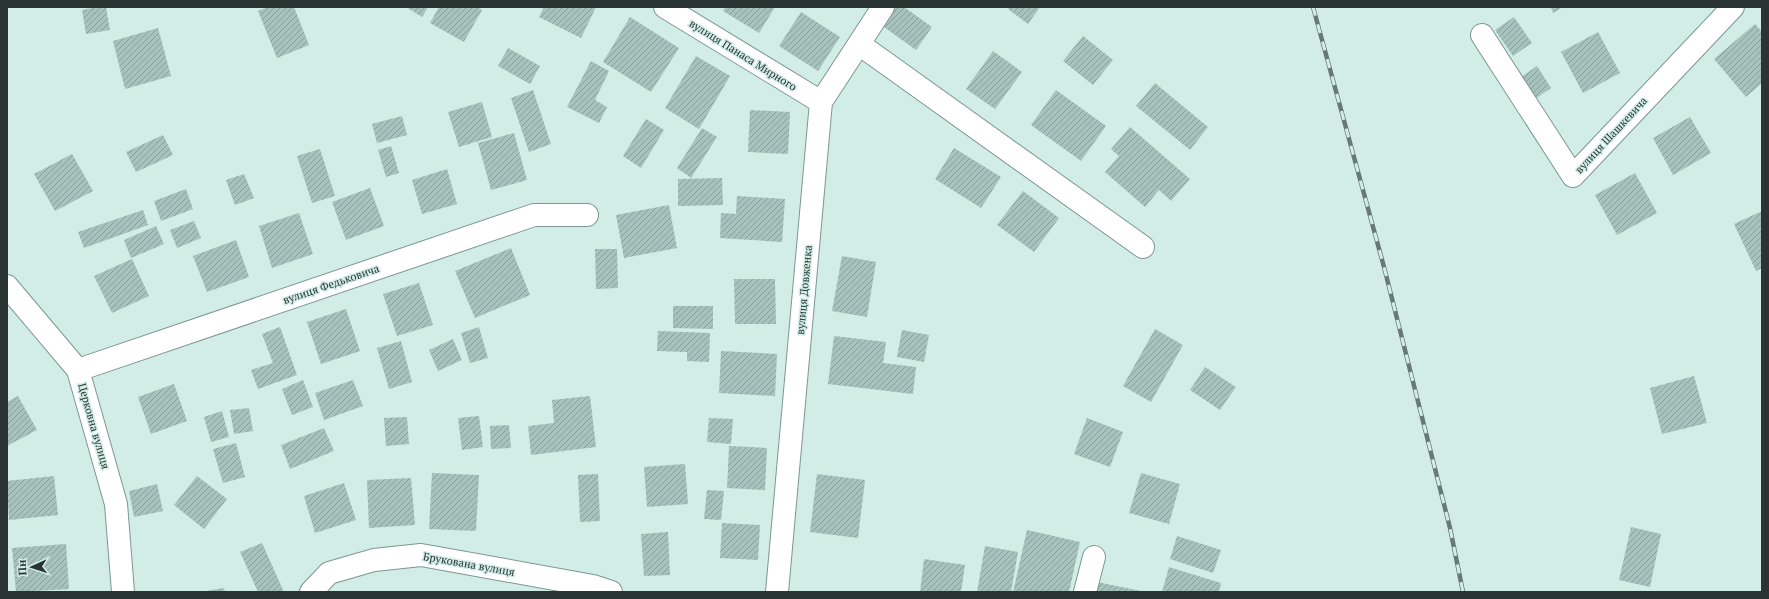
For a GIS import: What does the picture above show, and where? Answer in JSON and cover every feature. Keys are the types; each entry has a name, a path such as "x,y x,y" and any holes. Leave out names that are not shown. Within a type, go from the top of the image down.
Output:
{"street":[{"name":"вулиця Панаса Мирного","path":"666,7 821,102"},
{"name":"вулиця Довженка","path":"777,592 821,102 883,7"},
{"name":"вулиця Шашкевича","path":"1482,35 1573,176 1733,7"},
{"path":"859,44 1143,247"},
{"name":"вулиця Федьковича","path":"78,370 534,215 586,215"},
{"name":"Церковна вулиця","path":"7,286 78,370 116,504 123,592"},
{"name":"Брукована вулиця","path":"311,592 329,573 374,560 421,555 593,586 611,592"},
{"path":"1086,592 1094,556"}],"building":[{"path":"106,7 110,30 86,34 82,10"},
{"path":"268,7 294,7 309,45 277,58 258,11"},
{"path":"406,7 428,7 422,17"},
{"path":"439,7 477,7 482,10 464,42 430,23"},
{"path":"544,7 596,7 581,38 539,17"},
{"path":"725,7 775,7 759,33 723,11"},
{"path":"887,7 904,7 932,27 916,50 877,22"},
{"path":"1010,7 1040,7 1028,24 1008,9"},
{"path":"1551,7 1563,7 1553,13"},
{"path":"801,12 840,37 818,71 779,46"},
{"path":"630,17 679,48 651,92 603,62"},
{"path":"1514,17 1532,43 1513,56 1495,30"},
{"path":"1755,24 1762,32 1762,83 1746,97 1714,59"},
{"path":"158,28 171,76 125,89 113,41"},
{"path":"1598,32 1620,73 1583,93 1561,52"},
{"path":"1083,36 1113,60 1093,85 1063,61"},
{"path":"508,48 540,66 530,84 498,66"},
{"path":"993,51 1022,72 995,109 966,89"},
{"path":"696,56 730,76 699,129 665,108"},
{"path":"591,61 609,71 595,100 607,107 599,123 567,107"},
{"path":"1537,66 1551,88 1532,101 1518,79"},
{"path":"1155,83 1208,127 1190,150 1136,106"},
{"path":"533,90 551,144 529,152 511,98"},
{"path":"1056,90 1106,126 1081,161 1031,125"},
{"path":"482,102 492,137 459,147 448,112"},
{"path":"750,110 790,112 788,154 748,152"},
{"path":"402,116 407,135 377,143 372,124"},
{"path":"1690,117 1711,153 1673,175 1653,138"},
{"path":"646,119 664,130 641,168 623,156"},
{"path":"1130,127 1190,179 1171,201 1159,190 1145,207 1105,172 1119,156 1111,149"},
{"path":"702,128 717,137 691,178 677,168"},
{"path":"514,133 527,180 491,190 478,143"},
{"path":"163,135 173,155 136,172 126,152"},
{"path":"391,146 399,173 386,177 378,150"},
{"path":"954,148 1001,177 981,208 935,179"},
{"path":"320,149 335,196 312,203 297,156"},
{"path":"72,154 93,191 55,211 34,174"},
{"path":"447,169 457,204 422,214 412,180"},
{"path":"1635,173 1657,213 1617,235 1595,195"},
{"path":"244,174 254,198 235,205 226,180"},
{"path":"722,178 723,205 678,206 678,179"},
{"path":"370,188 384,226 346,240 332,202"},
{"path":"186,189 193,209 161,221 154,201"},
{"path":"1023,191 1059,218 1034,252 997,225"},
{"path":"737,196 785,199 782,242 720,238 721,213 736,214"},
{"path":"669,205 677,248 624,258 616,215"},
{"path":"143,210 148,225 84,248 78,232"},
{"path":"1762,211 1762,268 1756,271 1734,224"},
{"path":"299,213 313,254 272,268 259,226"},
{"path":"194,221 201,238 177,248 170,230"},
{"path":"156,226 164,244 131,258 124,240"},
{"path":"236,240 249,277 207,292 193,256"},
{"path":"511,248 530,295 475,318 455,271"},
{"path":"595,249 617,249 618,288 596,289"},
{"path":"842,256 876,262 867,317 832,311"},
{"path":"132,259 149,296 112,313 94,276"},
{"path":"734,279 775,279 776,324 735,324"},
{"path":"419,283 433,325 397,336 383,294"},
{"path":"673,306 713,306 713,329 673,328"},
{"path":"346,309 360,351 321,364 307,322"},
{"path":"280,327 297,375 258,389 251,370 273,363 262,334"},
{"path":"479,327 488,358 470,363 461,333"},
{"path":"1155,329 1183,345 1151,402 1123,386"},
{"path":"902,330 929,335 924,362 897,357"},
{"path":"658,331 710,333 709,362 687,361 687,352 657,351"},
{"path":"834,336 886,342 883,363 916,367 913,394 828,384"},
{"path":"453,339 462,360 438,371 429,350"},
{"path":"401,341 412,382 389,389 377,348"},
{"path":"721,351 777,354 775,396 719,393"},
{"path":"1205,367 1236,387 1220,410 1190,390"},
{"path":"1694,376 1707,423 1662,434 1650,388"},
{"path":"303,380 313,407 292,415 282,389"},
{"path":"353,380 363,406 324,420 315,393"},
{"path":"174,384 187,421 151,434 138,397"},
{"path":"18,396 37,430 7,446 7,402"},
{"path":"590,396 596,447 531,455 528,426 554,423 552,400"},
{"path":"249,408 253,431 234,434 230,410"},
{"path":"222,411 229,437 211,442 204,417"},
{"path":"479,416 483,447 462,450 458,418"},
{"path":"407,417 409,444 386,446 384,418"},
{"path":"709,418 733,419 731,444 707,442"},
{"path":"1087,418 1123,432 1110,467 1074,454"},
{"path":"509,425 511,448 491,449 490,426"},
{"path":"324,428 334,451 290,469 281,445"},
{"path":"236,443 245,477 223,483 213,449"},
{"path":"729,446 767,448 765,490 727,488"},
{"path":"685,464 688,504 647,507 644,467"},
{"path":"432,473 479,475 476,531 429,529"},
{"path":"1141,473 1180,484 1169,524 1129,513"},
{"path":"598,474 600,521 580,522 578,475"},
{"path":"817,474 865,480 858,538 810,532"},
{"path":"54,476 58,515 9,520 7,481"},
{"path":"197,476 227,499 204,529 174,505"},
{"path":"411,478 415,525 369,528 367,480"},
{"path":"344,483 356,520 315,533 304,496"},
{"path":"157,484 163,511 134,517 129,491"},
{"path":"707,490 724,491 721,520 704,519"},
{"path":"722,523 760,525 758,560 720,558"},
{"path":"1631,527 1661,534 1650,587 1619,580"},
{"path":"1027,530 1080,542 1069,592 1013,592"},
{"path":"668,532 670,575 644,576 641,534"},
{"path":"1177,536 1221,550 1213,573 1170,559"},
{"path":"262,543 284,592 258,592 240,552"},
{"path":"66,544 69,589 16,592 12,548"},
{"path":"985,546 1018,552 1011,592 977,592"},
{"path":"924,559 965,565 961,592 920,592"},
{"path":"1169,567 1221,583 1219,592 1162,592"},
{"path":"1097,582 1141,591 1141,592 1095,592"},
{"path":"224,588 225,592 206,592 206,591"}],"railway":[{"path":"1313,7 1384,267 1450,528 1463,592"}]}
